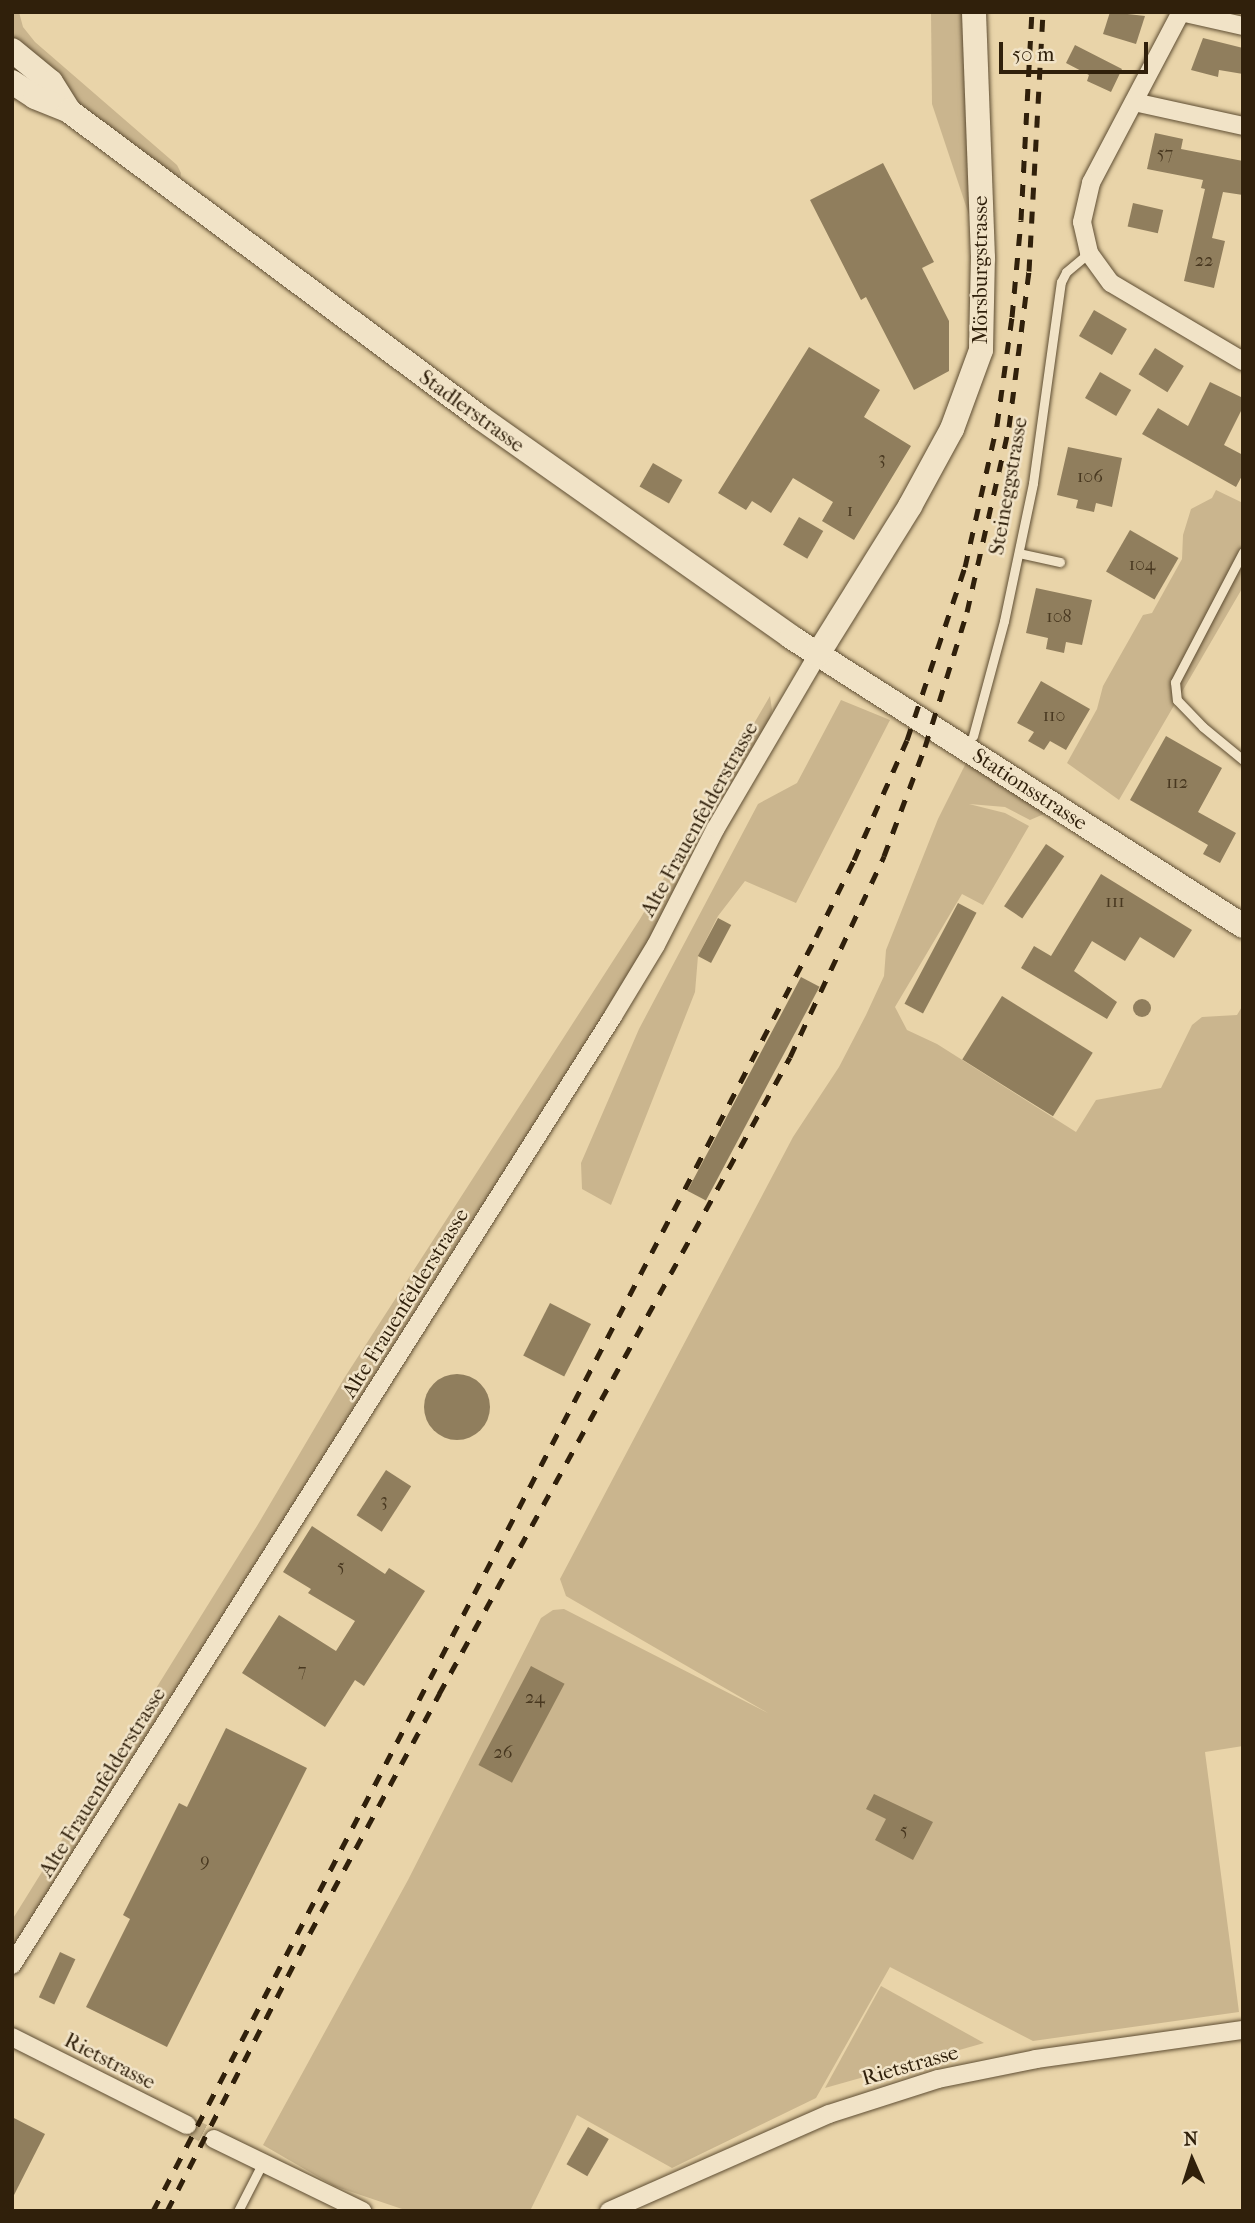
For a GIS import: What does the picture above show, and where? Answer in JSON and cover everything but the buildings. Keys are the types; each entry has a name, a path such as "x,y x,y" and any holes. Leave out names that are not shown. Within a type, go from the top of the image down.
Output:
{"main road":[{"name":"Mörsburgstrasse","path":"818,654 910,506 952,429 981,350 983,258 974,12"},
{"path":"12,50 51,82 69,111"},
{"path":"12,82 35,97 69,111"},
{"name":"Stadlerstrasse","path":"69,111 492,426 818,654"},
{"name":"Stationsstrasse","path":"818,654 1243,926"}],"street":[{"path":"1243,26 1181,12 1087,192 1082,222 1089,253 1099,270 1120,290 1243,361"},
{"path":"1134,102 1243,126"},
{"name":"Alte Frauenfelderstrasse","path":"12,1965 613,1016 818,654"},
{"name":"Rietstrasse","path":"609,2211 828,2114 938,2079 1036,2059 1243,2030"},
{"name":"Rietstrasse","path":"12,2037 187,2125"},
{"path":"214,2139 362,2211"}],"lane":[{"name":"Steineggstrasse","path":"973,736 1019,552 1038,453 1061,282 1066,272 1089,253"},
{"path":"1019,552 1060,562"},
{"path":"1243,552 1175,682 1177,699 1203,727 1243,760"},
{"path":"237,2211 262,2164"}],"shaded area":[{"path":"12,12 19,12 23,27 35,42 177,165 181,173 180,181 35,97 12,101"},
{"path":"931,12 963,12 970,218 932,104"},
{"path":"1216,490 1243,503 1243,587 1119,800 1067,763 1097,709 1103,686 1143,615 1152,613 1182,559 1183,535 1191,509 1212,498"},
{"path":"770,696 772,710 760,756 656,945 12,1965 12,1920 257,1526 343,1380 640,919"},
{"path":"841,700 890,720 796,903 745,881 718,916 698,956 695,992 611,1205 582,1189 581,1163 639,1029 758,804 797,783"},
{"path":"966,763 1058,808 1030,820 1005,807 969,804 1005,813 1029,826 983,905 962,894 895,1007 907,1030 937,1044 1076,1132 1096,1100 1161,1088 1192,1025 1202,1017 1237,1015 1243,1005 1243,1746 1205,1752 1239,2012 1033,2041 890,1967 816,2098 672,2168 577,2115 530,2211 408,2211 334,2186 263,2145 408,1880 541,1618 553,1610 564,1609 768,1713 566,1596 560,1579 793,1137 839,1067 866,1015 884,976 886,950 938,819"},
{"path":"881,1986 984,2043 825,2088"}],"tunnel":[{"path":"187,2125 214,2139"}],"railway":[{"path":"153,2211 816,937 854,860 907,740 965,567 997,425 1012,317 1021,220 1032,12"},
{"path":"167,2211 310,1933 439,1694 790,1057 884,856 925,747 967,612 1009,427 1029,271 1043,12"}]}
